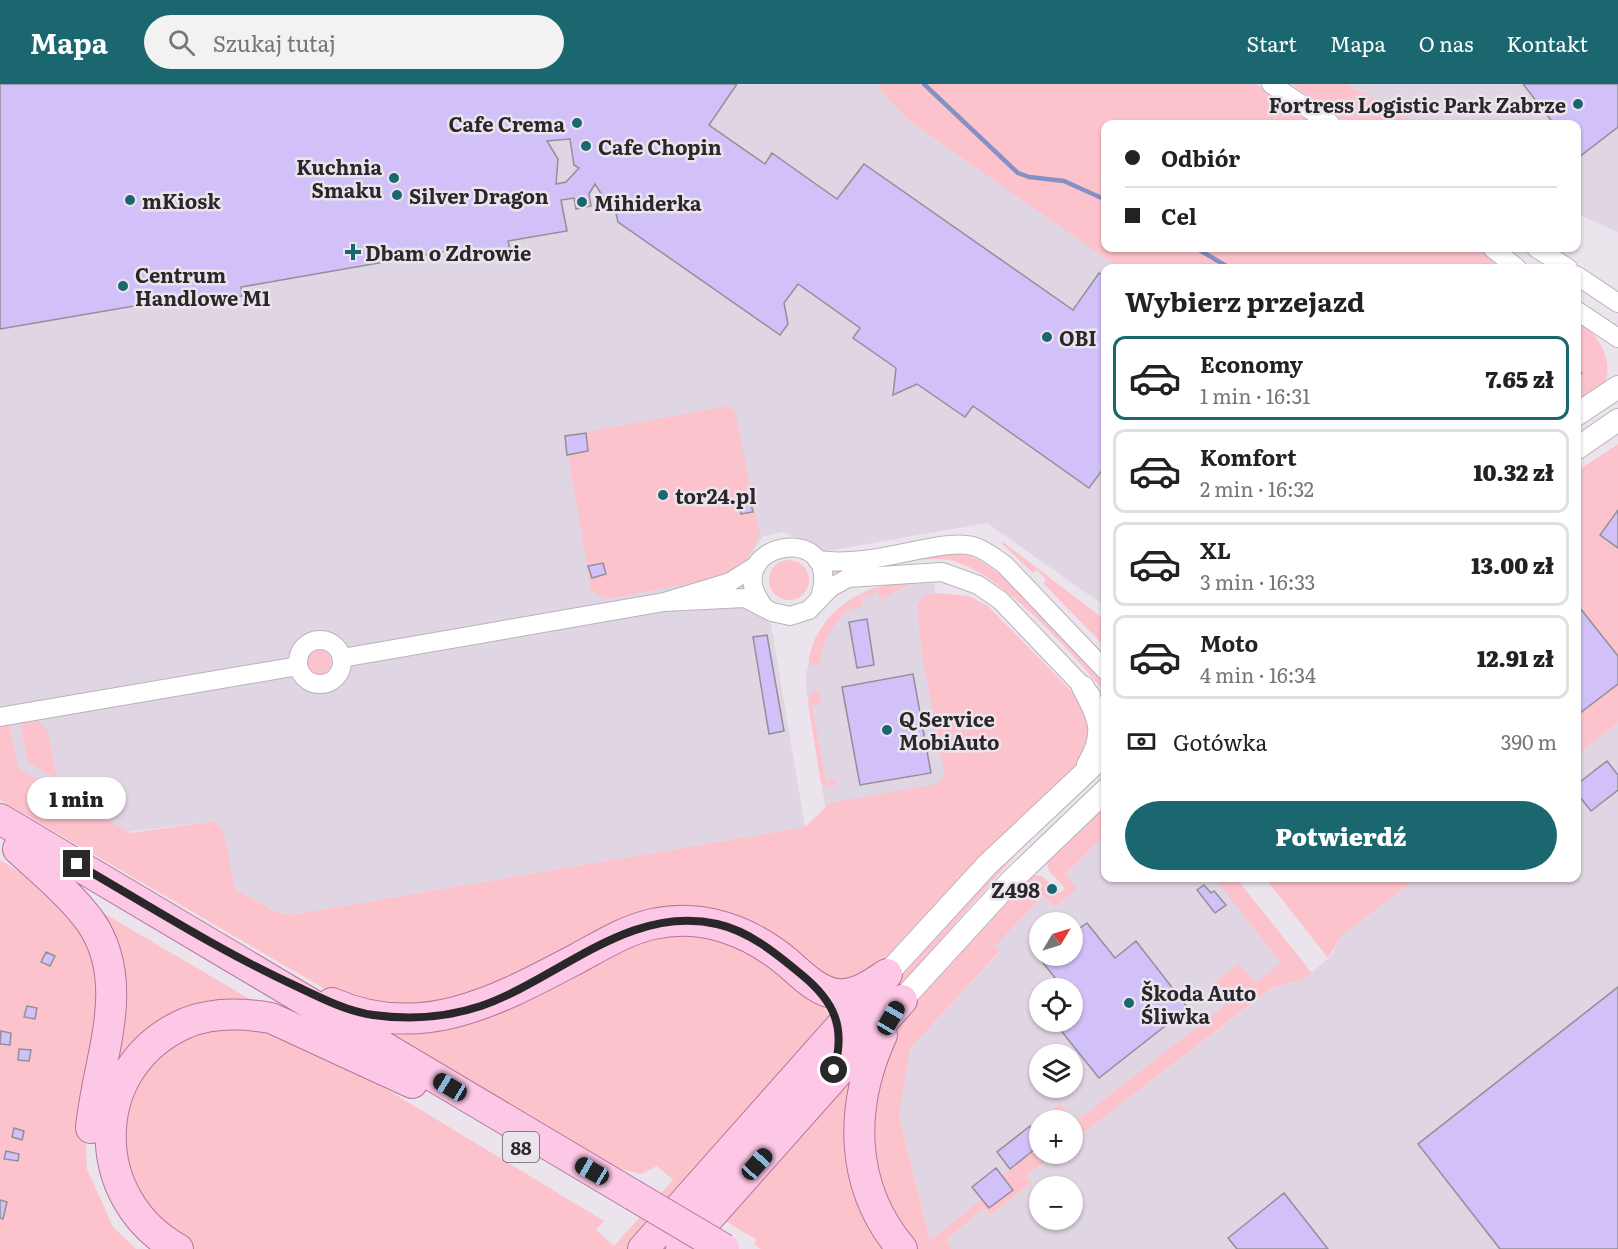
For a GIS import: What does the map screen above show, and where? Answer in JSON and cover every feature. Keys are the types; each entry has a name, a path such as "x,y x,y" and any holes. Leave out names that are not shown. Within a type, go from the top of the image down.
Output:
{"main road":[{"name":"88","path":"0,819 251,966 627,1201 693,1249"},
{"path":"9,844 78,906 91,923 108,958 112,994 93,1112 92,1157 104,1198 118,1221 145,1249"},
{"name":"88","path":"9,844 421,1087 627,1201 724,1249"},
{"path":"251,966 339,1006 370,1014 408,1018 433,1017 467,1010 514,991 618,936 652,924 686,921 717,924 737,930 782,958 817,987 834,1008 838,1029 837,1058 830,1082"},
{"path":"817,987 837,994 853,993 887,974"},
{"path":"644,1249 887,974"},
{"path":"681,1249 902,1000"},
{"path":"902,1000 881,1036 867,1072 860,1100 858,1130 867,1188 885,1226 902,1249"},
{"path":"178,1249 144,1224 129,1205 116,1174 111,1141 114,1107 125,1078 152,1044 169,1032 187,1023 224,1014 246,1014 271,1018 421,1087"}],"street":[{"path":"1271,84 1325,120"},
{"path":"1497,252 1512,264"},
{"path":"1542,252 1562,264"},
{"path":"1581,278 1618,303"},
{"path":"1581,313 1618,338"},
{"path":"1598,324 1612,336 1618,345"},
{"path":"1581,411 1616,386"},
{"path":"1581,446 1618,420"},
{"path":"764,607 754,587 753,578 765,555 781,546 801,548 817,560 836,563 862,561 941,546 972,546 987,552 1005,565 1101,666"},
{"path":"817,560 824,578 820,597"},
{"path":"342,658 664,602 730,582 758,565"},
{"path":"664,602 745,598 780,616 790,616 809,610 839,581 854,577 918,572 942,572 960,576 1000,600 1101,704"},
{"path":"316,640 323,640 335,646 342,658 336,678 324,684 310,682 298,666 299,652 309,642 316,640"},
{"path":"0,717 298,666"},
{"path":"947,949 1095,773 1101,733 1097,712 1083,687"},
{"path":"887,974 987,865 1095,773"},
{"path":"902,1000 1011,881 1101,795"}],"shaded area":[{"path":"0,84 879,84 881,92 908,120 1113,264 1101,264 1101,603 987,523 821,552 784,532 763,536 740,572 747,606 771,624 805,827 290,915 278,913 235,889 215,821 127,832 18,768 10,725 0,727"},
{"path":"879,84 1256,84 1310,120 1101,120 1101,252 1487,252 1502,264 1113,264 908,120 881,92"},
{"path":"1291,84 1346,84 1411,120 1341,120"},
{"path":"1346,84 1618,84 1618,232 1581,216 1581,120 1411,120"},
{"path":"1581,323 1598,340 1608,368 1602,388 1581,399"},
{"name":"tor24.pl","path":"728,406 735,411 760,536 741,568 699,582 604,599 591,590 565,436"},
{"path":"1618,444 1618,723 1581,752 1581,468"},
{"path":"1003,542 1101,617 1101,643 1043,583 1046,579 1037,570 1033,573 1002,544"},
{"path":"958,552 976,559 996,571 1037,607 1101,678 1101,687 1073,655 1030,612 983,575 961,563 928,559 835,575 834,570"},
{"path":"789,560 803,566 809,580 803,594 789,600 775,594 769,580 775,566"},
{"path":"905,581 934,581 958,782 826,811 806,688 806,674 813,645 829,618 850,599 870,589"},
{"path":"905,581 907,585 881,600 877,592 861,598 863,606 845,611 827,636 818,666 810,666 809,656 815,639 832,615 842,606 864,593"},
{"path":"937,593 969,596 988,606 1078,698 1092,729 1082,760 882,966 845,987 696,912 510,985 410,1010 332,993 0,800 0,727 10,725 18,768 58,790 66,798 131,833 215,821 224,833 235,889 278,913 290,915 805,827 830,803 937,784 945,776 922,655 917,606 923,596"},
{"path":"319,650 327,654 331,662 327,670 319,674 311,670 307,662 311,654"},
{"path":"819,690 821,704 812,706 826,781 837,779 835,785 830,788 821,783 808,703 811,692"},
{"path":"39,721 48,732 57,779 28,762 20,723"},
{"path":"1618,723 1618,1249 952,1249 945,1241 984,1208 990,1215 1029,1185 1029,1230 1083,1230 1083,1176 1029,1176 1029,1180 1026,1176 1042,1164 1083,1164 1083,1133 1273,988 1304,979 1332,955 1340,936 1412,882 1581,882 1581,752"},
{"path":"1101,809 1101,840 1065,874 1077,888 1055,907 1043,896 995,946 1000,951 910,1049 899,1116 930,1240 982,1199 989,1208 1012,1190 1002,1176 1029,1155 1029,1164 1042,1164 1026,1176 1029,1185 990,1215 984,1208 946,1240 952,1249 911,1249 899,1232 866,1136 890,1041 918,997 1032,875 1042,876 1060,893 1065,888 1049,871 1046,861"},
{"path":"1101,840 1101,882 1217,882 1281,963 1255,983 1238,964 1212,985 1225,1005 1083,1116 1083,1110 1066,1110 1060,1104 1052,1110 1029,1110 1029,1155 1002,1176 1013,1190 989,1208 982,1199 930,1240 899,1116 910,1049 1000,952 995,946 1043,896 1055,907 1076,888 1065,874"},
{"path":"1016,851 1017,853 847,1047 850,1032 935,935"},
{"path":"0,860 55,894 76,915 103,972 85,1124 87,1169 113,1227 136,1249 0,1249"},
{"path":"1217,882 1239,882 1312,973 1304,979 1272,988 1083,1133 1083,1116 1225,1005 1212,985 1238,963 1255,983 1281,963"},
{"path":"1268,882 1412,882 1341,936 1328,958"},
{"path":"88,904 258,1004 129,1057 114,1201 117,1019"},
{"path":"653,930 735,938 822,1004 832,1019 631,1249 195,1249 185,1245 133,1196 118,1128 148,1058 212,1023 238,1021 332,1056 604,1221 596,1230 614,1246 673,1180 657,1166 641,1174 614,1167 363,1022 389,1025"},
{"path":"863,1057 858,1077 892,1249 761,1249 754,1244 757,1240 720,1218"},
{"path":"1060,1104 1066,1110 1052,1110"}],"building":[{"name":"Centrum Handlowe M1","path":"0,84 737,84 709,125 765,164 772,153 837,199 864,164 1073,310 1099,273 1101,274 1101,472 1089,488 973,406 965,417 917,384 893,395 896,368 853,338 860,328 798,284 784,303 788,324 780,335 618,222 614,204 602,195 595,184 589,194 591,206 576,209 574,198 561,200 567,231 508,241 510,249 461,258 459,249 241,287 242,296 193,304 192,296 0,329","holes":["570,139 574,165 579,168 566,182 556,184 558,159 547,141"]},
{"name":"Fortress Logistic Park Zabrze","path":"1523,84 1618,84 1618,127 1581,155 1581,120 1551,120"},
{"path":"586,433 588,451 567,455 565,436"},
{"path":"751,504 753,512 741,514 739,506"},
{"path":"1618,510 1618,548 1600,535"},
{"path":"603,563 606,574 592,578 588,566"},
{"path":"1581,609 1618,656 1618,684 1581,712"},
{"path":"867,619 874,665 857,668 849,622"},
{"path":"767,635 784,731 769,734 753,637"},
{"name":"Q Service MobiAuto","path":"913,674 931,773 860,785 842,687"},
{"path":"1607,761 1618,775 1618,790 1591,811 1581,798 1581,781"},
{"path":"1204,885 1211,893 1214,891 1226,905 1215,913 1197,890"},
{"name":"Škoda Auto Śliwka","path":"1087,923 1115,958 1136,941 1188,1008 1099,1078 1083,1058 1083,1044 1072,1044 1062,1032 1083,1032 1083,978 1055,978 1046,966 1083,966 1083,926"},
{"path":"46,952 55,956 50,966 41,962"},
{"path":"1618,987 1618,1249 1500,1249 1418,1144"},
{"path":"27,1006 37,1008 35,1019 24,1017"},
{"path":"1,1031 11,1033 10,1045 0,1044"},
{"path":"19,1049 31,1050 29,1061 18,1060"},
{"path":"1029,1127 1029,1154 1010,1169 997,1152"},
{"path":"14,1128 24,1131 22,1140 12,1137"},
{"path":"6,1151 19,1154 18,1161 4,1159"},
{"path":"996,1168 1013,1190 989,1208 972,1187"},
{"path":"1284,1193 1328,1249 1237,1249 1228,1238"},
{"path":"0,1200 7,1202 3,1219 0,1218"}],"waterway":[{"path":"924,84 1018,173 1029,177 1064,181 1101,198"},
{"path":"1203,252 1223,264"}],"place":[{"name":"Fortress Logistic Park Zabrze","path":"1578,104"},
{"name":"Cafe Crema","path":"577,123"},
{"name":"Cafe Chopin","path":"586,146"},
{"name":"Kuchnia Smaku","path":"394,178"},
{"name":"Silver Dragon","path":"397,195"},
{"name":"mKiosk","path":"130,200"},
{"name":"Mihiderka","path":"582,202"},
{"name":"Dbam o Zdrowie","path":"353,252"},
{"name":"Centrum Handlowe M1","path":"123,286"},
{"name":"OBI","path":"1047,337"},
{"name":"tor24.pl","path":"663,495"},
{"name":"Q Service MobiAuto","path":"887,730"},
{"name":"Z498","path":"1052,889"},
{"name":"Škoda Auto Śliwka","path":"1129,1003"}],"route":[{"path":"77,864 251,966 339,1006 370,1014 408,1018 446,1015 483,1005 618,936 652,924 696,921 717,924 737,930 782,958 817,987 834,1008 838,1029 837,1058 834,1070"}]}
